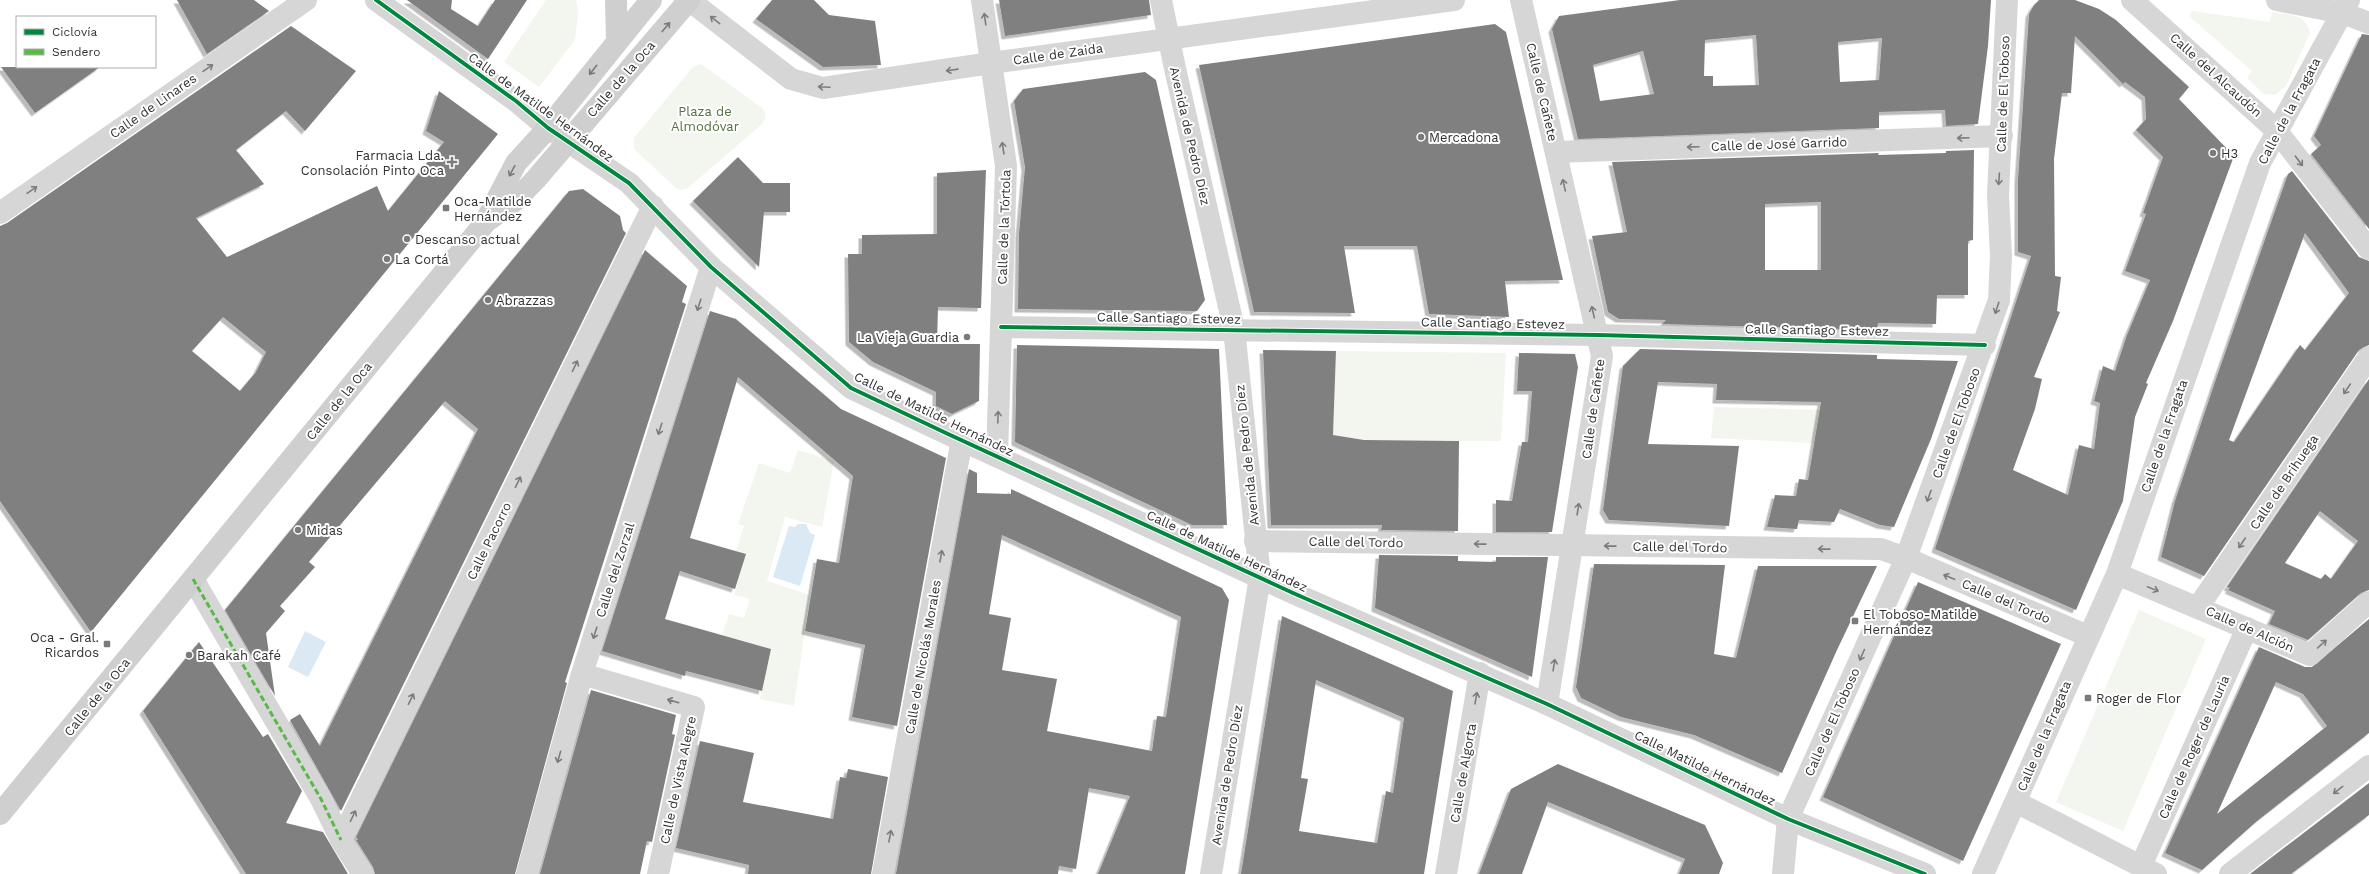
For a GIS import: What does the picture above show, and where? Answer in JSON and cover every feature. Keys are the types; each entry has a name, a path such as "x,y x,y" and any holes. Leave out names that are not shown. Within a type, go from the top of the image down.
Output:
{"main road":[{"path":"616,0 617,40"},
{"name":"Calle de la Oca","path":"0,814 484,224 516,163 548,128 617,40 652,0"},
{"name":"Calle de la Oca","path":"484,224 517,199 568,142 689,0"}],"street":[{"name":"Calle de Linares","path":"0,212 306,0"},
{"name":"Calle de Matilde Hernández","path":"376,0 516,101 548,128 629,183 654,206 711,267 851,388 1260,578 1480,673"},
{"name":"Calle de Zaida","path":"689,0 791,79 823,88 991,63 1454,0"},
{"name":"Calle de la Tórtola","path":"982,0 1006,166 997,456"},
{"name":"Avenida de Pedro Díez","path":"1161,0 1168,39 1234,329 1260,578 1212,874"},
{"name":"Calle de Cañete","path":"1521,0 1602,356 1547,704"},
{"name":"Calle de El Toboso","path":"1783,874 1788,819 1906,558 1985,345 1999,300 2001,256 1998,195 2002,136 2006,0"},
{"name":"Calle del Alcaudón","path":"2132,0 2276,130 2369,249"},
{"path":"2277,0 2346,6 2369,22"},
{"name":"Calle de la Fragata","path":"1983,874 2117,574 2258,170 2276,130 2346,6"},
{"name":"Calle de José Garrido","path":"1556,152 2002,136"},
{"name":"Calle Pacorro","path":"342,840 654,206"},
{"name":"Calle del Zorzal","path":"526,874 582,674 711,267"},
{"name":"Calle Santiago Estevez","path":"1001,327 1598,335 1985,345"},
{"name":"Calle de Brihuega","path":"2198,607 2369,357"},
{"name":"Calle de Nicolás Morales","path":"882,874 962,439"},
{"name":"Calle del Tordo","path":"1255,541 1881,549 1906,558 2088,636"},
{"name":"Calle de Alción","path":"2117,574 2310,655 2369,602"},
{"path":"193,578 321,799 342,840 363,874"},
{"name":"Calle de Roger de Lauria","path":"2149,870 2247,628"},
{"name":"Calle Matilde Hernández","path":"1480,673 1788,819 1926,874"},
{"name":"Calle de Algorta","path":"1446,874 1480,673"},
{"name":"Calle de Vista Alegre","path":"582,674 694,707 658,874"},
{"path":"2230,874 2369,766"},
{"path":"2016,802 2149,870"}],"green space":[{"path":"546,0 576,0 578,13 575,40 539,87 504,62"},
{"path":"2192,11 2270,22 2272,12 2296,16 2305,22 2310,33 2286,86 2275,95 2264,94 2247,78 2252,71 2189,16"},
{"name":"Plaza de Almodóvar","path":"701,64 762,108 766,116 762,124 688,188 681,190 676,188 636,151 634,148 634,138 693,67"},
{"path":"1336,351 1506,353 1501,441 1364,440 1333,435"},
{"path":"1714,407 1820,410 1814,443 1711,438"},
{"path":"798,450 834,461 822,527 785,517 767,581 810,595 794,706 760,699 771,649 722,635 729,614 744,618 750,599 734,595 746,554 736,551 744,526 738,524 759,463 790,473"},
{"path":"2139,610 2206,639 2123,831 2056,802"}],"shaded area":[{"path":"798,524 806,524 810,533 815,535 800,586 773,577 789,526 795,527"},
{"path":"305,631 326,642 308,677 288,667"}],"building":[{"path":"177,0 254,0 269,11 207,54"},
{"path":"407,0 452,0 451,9 478,26 495,0 527,0 488,59"},
{"path":"772,0 814,0 829,15 875,21 881,65 823,67 756,19"},
{"path":"999,0 1149,0 1151,15 1005,36"},
{"path":"1680,0 1991,0 1988,46 1978,124 1946,126 1945,110 1879,112 1879,128 1578,139 1552,29 1559,16","holes":["1756,35 1759,85 1713,86 1713,76 1704,76 1705,40","1882,38 1879,80 1840,82 1838,42","1643,51 1654,94 1600,101 1593,65"]},
{"path":"2039,0 2075,0 2099,9 2116,20 2189,87 2179,99 2234,156 2173,321 2146,383 2148,384 2135,417 2123,501 2076,610 1935,549 2031,256 2018,252 2018,180 2029,14","holes":["2075,36 2123,84 2125,82 2145,97 2146,119 2136,130 2163,157 2143,213 2146,214 2125,271 2150,280 2127,335 2115,371 2103,366 2094,401 2100,403 2094,449 2079,445 2068,495 2013,470 2035,409 2042,379 2034,377 2060,312 2057,311 2061,277 2055,276 2054,159 2062,93 2071,93"]},
{"path":"1495,24 1506,32 1563,280 1505,281 1509,317 1429,314 1417,246 1344,246 1355,313 1254,312 1199,65"},
{"path":"291,26 356,71 305,131 286,111 236,150 264,184 196,218 227,257 377,186 388,211 444,142 426,131 439,91 498,134 91,632 0,501 0,226 7,223","holes":["223,317 266,352 256,372 240,391 192,351"]},
{"path":"2362,34 2369,35 2369,229 2311,154 2321,145 2314,136"},
{"path":"1,67 99,68 35,113"},
{"path":"1145,72 1156,80 1205,300 1197,311 1018,309 1019,234 1025,167 1014,101 1023,89"},
{"path":"1974,150 1973,240 1968,241 1968,295 1937,295 1936,324 1878,323 1877,330 1662,324 1666,320 1619,319 1608,312 1592,236 1627,232 1612,162 1879,153 1878,155 1946,153 1946,151","holes":["1821,202 1821,270 1765,270 1765,204"]},
{"path":"738,157 763,183 790,183 790,212 764,212 759,267 693,201"},
{"path":"986,170 981,308 938,307 937,344 980,344 979,401 952,414 936,406 936,392 873,362 849,342 848,254 862,254 862,235 937,234 937,173"},
{"path":"2292,171 2359,257 2369,261 2369,345 2359,350 2204,576 2161,557 2175,501 2288,174","holes":["2305,233 2349,293 2305,350 2300,345 2234,442 2229,440"]},
{"path":"583,189 620,216 623,230 626,233 341,811 290,720 300,714 320,746 478,429 445,401 309,562 315,567 280,606 285,611 266,633 275,696 225,610 569,191"},
{"path":"645,250 687,286 682,302 686,304 565,682 567,683 515,874 375,874 373,867 356,840 358,840 356,837"},
{"path":"710,311 736,319 841,409 946,458 897,726 852,717 865,645 805,631 817,559 839,563 853,476 738,377 690,538 746,554 735,589 680,571 665,619 771,649 762,691 686,671 685,676 602,651"},
{"path":"1017,345 1219,349 1227,525 1192,525 1015,442"},
{"path":"1640,349 1877,355 1877,359 1958,361 1931,439 1894,527 1880,525 1840,509 1834,522 1799,520 1797,529 1767,527 1775,495 1796,496 1799,479 1808,480 1821,402 1716,400 1717,384 1658,382 1648,444 1739,446 1729,526 1609,520 1603,510 1623,366"},
{"path":"1263,350 1336,351 1333,435 1364,440 1459,441 1458,531 1381,530 1382,525 1271,525"},
{"path":"1519,353 1575,354 1578,367 1552,532 1496,532 1496,500 1512,501 1522,442 1528,442 1532,391 1517,391"},
{"path":"2369,379 2369,590 2361,593 2308,640 2269,624 2275,611 2228,590 2230,588 2227,587","holes":["2320,511 2358,541 2331,579 2325,574 2321,579 2285,563"]},
{"path":"969,469 977,473 977,493 1011,494 1011,489 1222,588 1229,600 1185,874 1098,874 1130,796 1089,788 1076,869 1059,866 1058,874 896,874","holes":["1002,535 1181,617 1166,717 1157,716 1152,751 1047,731 1057,679 1002,670 1011,618 989,614"]},
{"path":"1379,555 1458,556 1458,561 1496,562 1496,557 1548,557 1532,677 1375,608"},
{"path":"1594,564 1725,565 1714,654 1736,658 1758,566 1877,566 1837,650 1782,773 1694,735 1621,717 1581,698 1576,687"},
{"path":"1918,582 2061,644 1963,861 1823,797"},
{"path":"1282,616 1453,691 1424,874 1241,874","holes":["1316,680 1404,718 1393,793 1386,791 1377,843 1299,831 1308,779 1301,778"]},
{"path":"2369,619 2369,733 2257,821 2202,870 2165,853 2259,647 2305,667 2312,667","holes":["2276,682 2303,694 2327,726 2217,814"]},
{"path":"199,642 263,737 268,734 302,791 286,823 323,832 348,874 246,874 143,711"},
{"path":"591,690 676,715 672,734 675,735 652,842 647,841 640,874 540,874"},
{"path":"700,741 754,753 743,802 833,819 840,777 846,778 848,769 888,777 871,874 748,874 749,865 676,848"},
{"path":"1558,764 1705,825 1723,863 1719,874 1679,874 1685,859 1548,802 1522,874 1479,874 1511,789"},
{"path":"2369,783 2369,815 2291,874 2250,874"}],"marked path":[{"path":"193,579 321,799 341,840"}],"cycle path":[{"path":"376,0 516,101 548,128 629,183 711,267 851,388 1293,593 1547,704 1788,819 1925,874"},
{"path":"1001,327 1598,335 1985,345"}],"place":[{"name":"Mercadona","path":"1421,137"},
{"name":"H3","path":"2213,153"},
{"name":"Farmacia Lda. Consolación Pinto Oca","path":"452,162"},
{"name":"Oca-Matilde Hernández","path":"446,208"},
{"name":"Descanso actual","path":"407,239"},
{"name":"La Cortá","path":"387,259"},
{"name":"Abrazzas","path":"488,300"},
{"name":"La Vieja Guardia","path":"967,337"},
{"name":"Midas","path":"298,530"},
{"name":"El Toboso-Matilde Hernández","path":"1855,621"},
{"name":"Oca - Gral. Ricardos","path":"107,644"},
{"name":"Barakah Café","path":"189,655"},
{"name":"Roger de Flor","path":"2088,698"}]}
